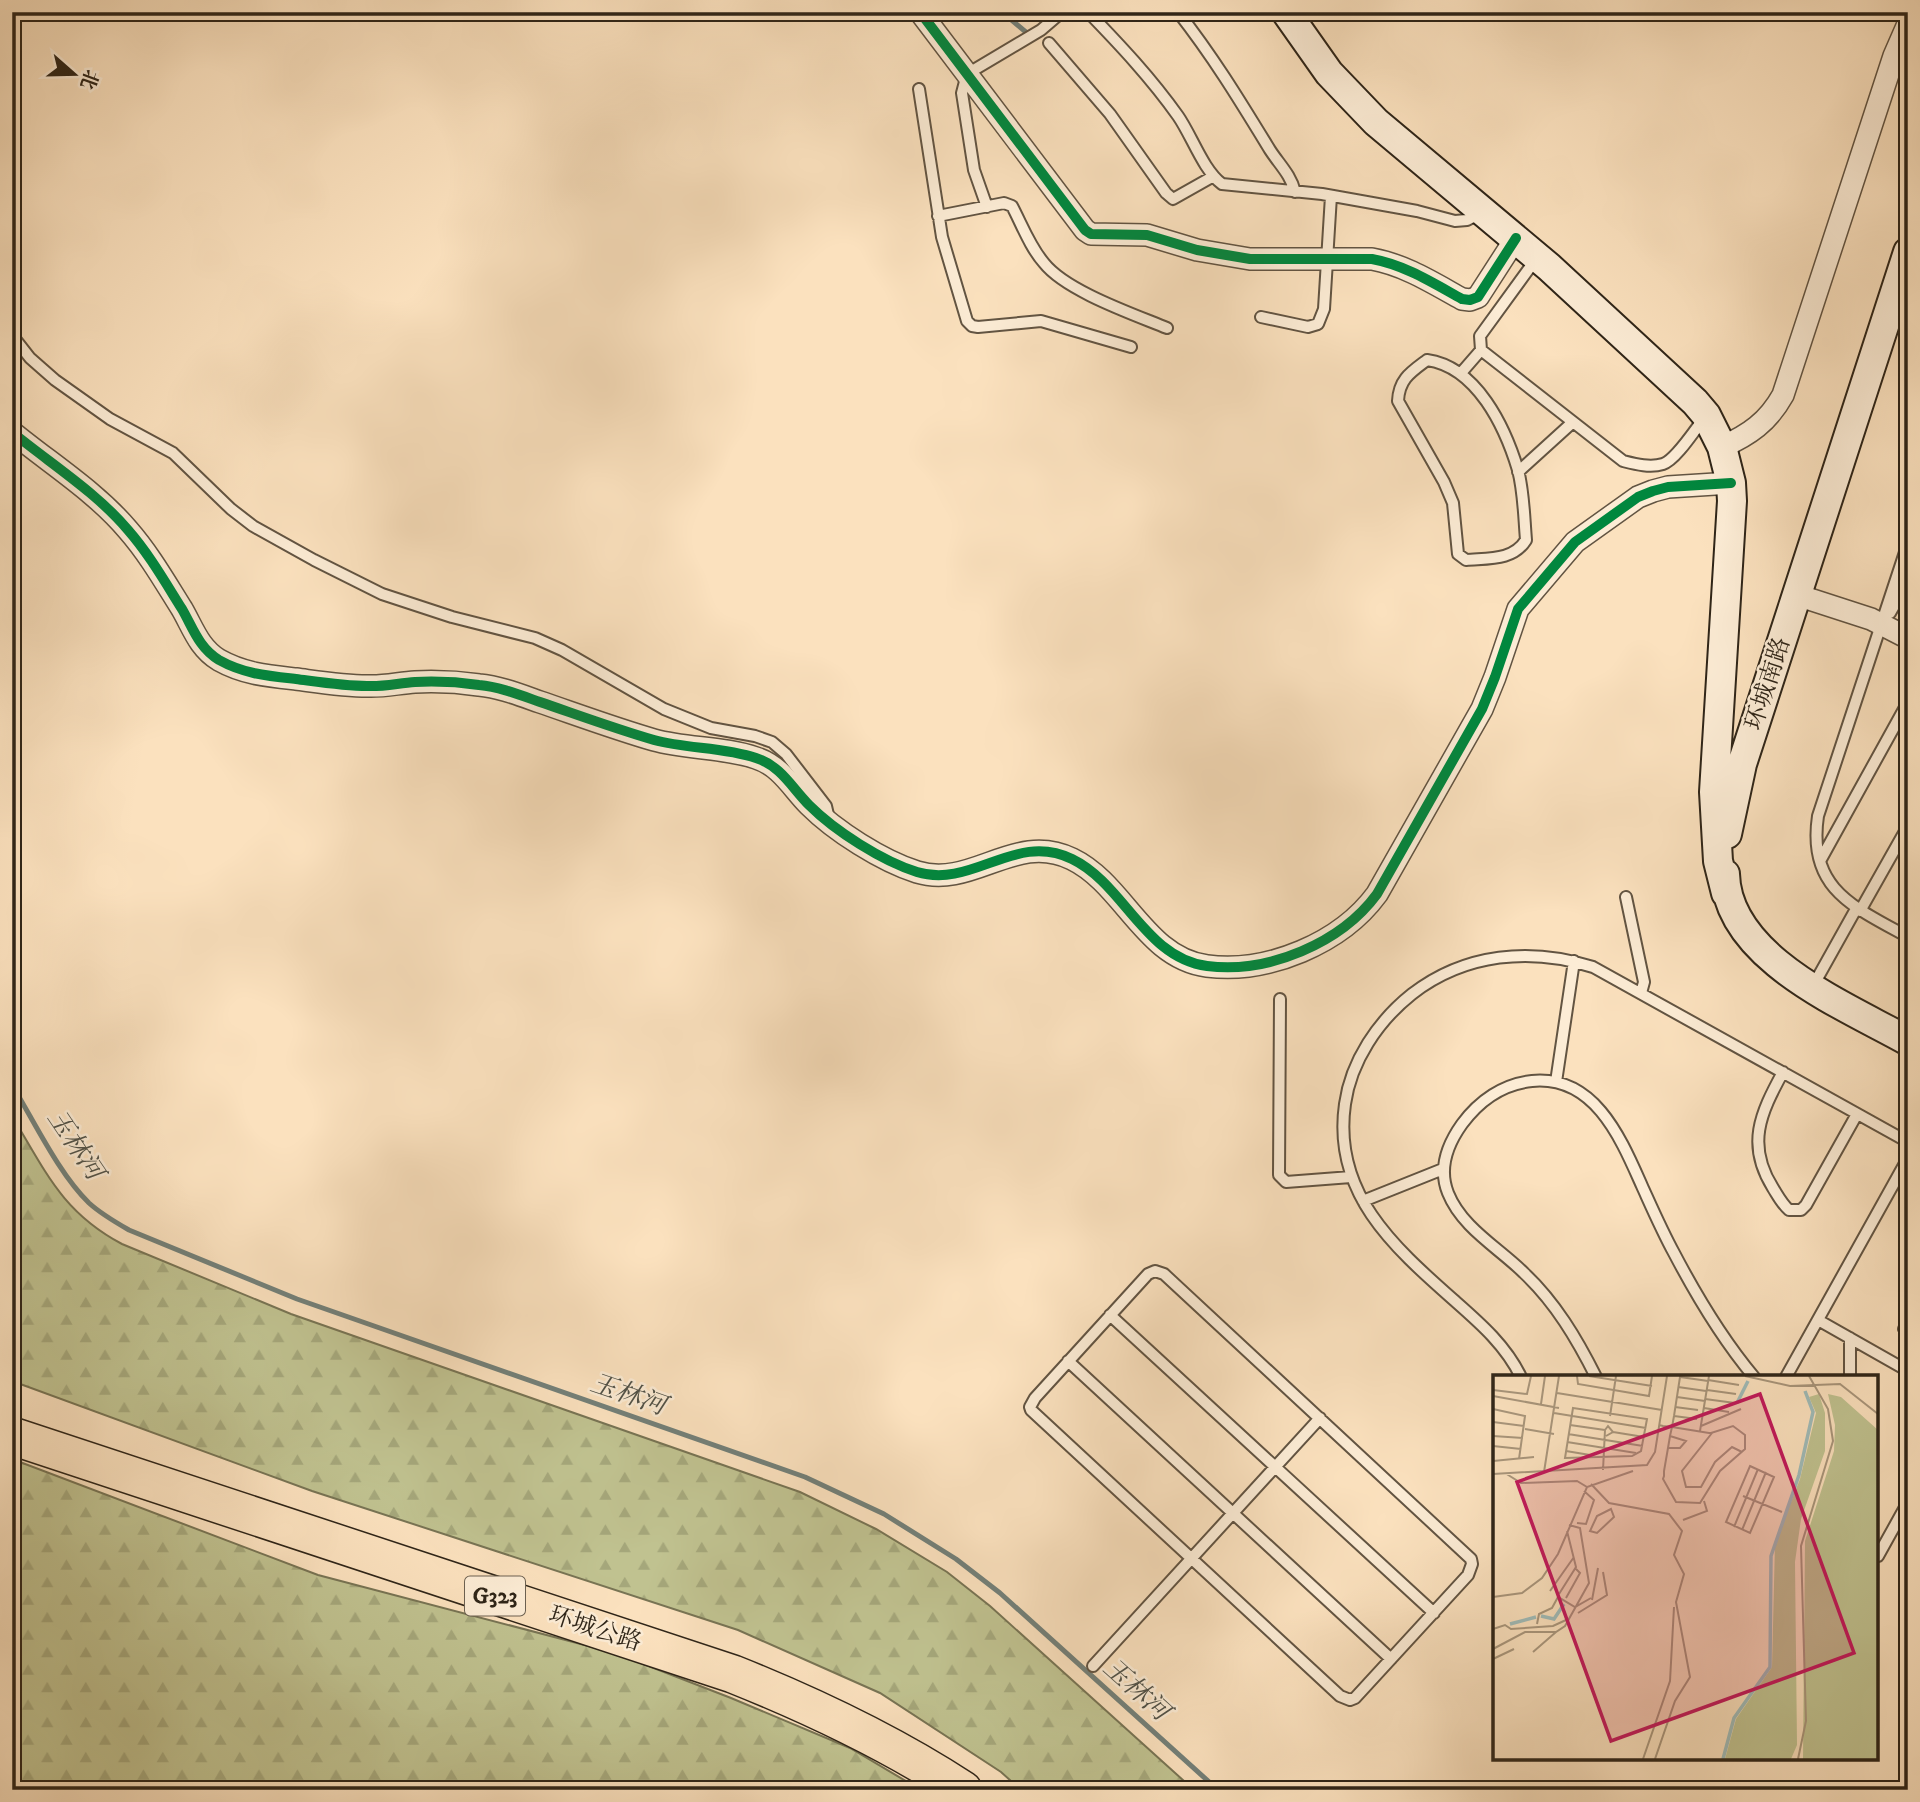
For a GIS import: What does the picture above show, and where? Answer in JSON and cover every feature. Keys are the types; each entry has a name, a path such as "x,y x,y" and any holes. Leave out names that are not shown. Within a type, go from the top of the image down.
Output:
{"highway":[{"name":"环城公路","path":"12,1436 733,1675 850,1725 917,1761 963,1790"}],"main road":[{"path":"1286,12 1309,46 1352,99 1401,145 1527,248 1683,389 1706,415 1722,447 1731,483 1732,501 1729,761 1715,827 1718,861 1726,894 1734,914 1761,949 1777,964 1908,1041"},
{"name":"环城南路","path":"1729,761 1797,595 1908,252"}],"street":[{"path":"920,12 1085,230 1091,234 1147,234 1197,250 1250,259 1356,258 1390,262 1462,299 1470,300 1478,297 1527,248"},
{"path":"1722,447 1761,426 1783,396 1894,56 1908,24"},
{"path":"12,432 95,498 127,528 153,564 203,647 230,665 256,674 363,686 437,682 474,684 502,689 658,741 744,755 776,768 828,822 903,867 935,876 959,874 1023,852 1047,851 1071,859 1092,873 1161,945 1178,956 1199,964 1240,966 1299,952 1326,940 1365,911 1482,709 1493,685 1518,609 1564,553 1586,532 1638,497 1668,487 1731,483"},
{"path":"1797,595 1882,624 1908,638"}],"lane":[{"path":"987,207 974,170 962,93 967,74 1041,30 1062,12"},
{"path":"1088,12 1135,62 1169,104 1187,129 1212,177 1222,184 1331,196 1417,211 1455,221 1467,220 1483,211"},
{"path":"1178,12 1230,81 1288,175 1295,192"},
{"path":"1049,43 1110,114 1173,199 1212,177"},
{"path":"919,89 938,216 967,321 978,327 1041,321 1131,347"},
{"path":"1261,317 1308,327 1318,324 1324,309 1331,196"},
{"path":"938,216 1004,203 1012,206 1039,256 1056,274 1082,290 1167,328"},
{"path":"1461,373 1481,349 1480,337 1527,248"},
{"path":"12,335 30,358 55,380 110,419 173,453 231,509 253,526 382,594 452,617 535,638 562,650 664,709 711,728 772,742 786,754 826,806 828,822"},
{"path":"1481,349 1623,461 1641,465 1664,464 1674,456 1706,415"},
{"path":"1427,360 1438,361 1461,373 1487,403 1508,444 1518,472 1526,540 1520,550 1508,556 1466,560 1458,554 1453,503 1398,401 1398,389 1404,377 1427,360"},
{"path":"1518,472 1573,422"},
{"path":"1908,543 1818,816 1816,844 1819,861 1829,884 1846,902 1908,937"},
{"path":"1882,624 1908,582"},
{"path":"1819,861 1908,702"},
{"path":"1812,987 1908,826"},
{"path":"1626,897 1644,982 1641,993"},
{"path":"1520,1375 1500,1344 1408,1260 1380,1228 1351,1177 1344,1152 1342,1133 1346,1095 1364,1050 1396,1008 1432,981 1473,963 1515,955 1545,956 1593,967 1908,1142"},
{"path":"1556,1082 1574,961"},
{"path":"1280,999 1279,1174 1286,1182 1351,1177"},
{"path":"1783,1072 1765,1107 1757,1147 1763,1172 1789,1210 1801,1210 1806,1205 1857,1114"},
{"path":"1595,1375 1581,1347 1545,1295 1524,1272 1468,1223 1448,1193 1443,1169 1445,1157 1456,1134 1471,1114 1507,1087 1526,1082 1556,1082 1583,1095 1611,1122 1675,1254 1711,1315 1753,1375"},
{"path":"1787,1375 1908,1158"},
{"path":"1363,1201 1443,1169"},
{"path":"1160,1271 1471,1559 1468,1575 1355,1698 1344,1699 1031,1410 1035,1398 1110,1315 1148,1274 1160,1271"},
{"path":"1110,1315 1434,1613"},
{"path":"1818,1320 1908,1371"},
{"path":"1850,1338 1850,1375"},
{"path":"1068,1361 1391,1659"},
{"path":"1093,1666 1320,1418"},
{"path":"1878,1556 1908,1502"}],"green space":[{"path":"12,1116 57,1189 84,1218 122,1244 291,1314 800,1492 876,1529 947,1572 990,1606 1194,1790 1021,1790 1001,1772 880,1693 738,1630 312,1491 12,1381"},
{"path":"12,1459 318,1575 615,1653 850,1748 921,1790 12,1790"}],"waterway":[{"path":"1002,12 1027,33"},
{"name":"玉林河","path":"12,1085 57,1162 78,1191 98,1211 129,1230 297,1299 805,1477 884,1514 956,1559 1000,1593 1218,1790"}],"cycle path":[{"path":"920,12 1085,230 1091,234 1147,235 1197,250 1250,259 1372,259 1407,270 1462,299 1470,300 1478,297 1516,238"},
{"path":"12,432 88,491 115,516 150,558 201,644 228,665 266,675 349,685 455,682 487,686 654,740 756,758 779,772 809,805 832,825 874,853 903,867 937,875 957,873 1013,855 1051,852 1072,859 1090,870 1167,949 1186,960 1207,966 1230,967 1278,960 1301,951 1344,927 1377,894 1482,709 1518,609 1575,542 1638,497 1653,491 1668,487 1731,483"}]}
